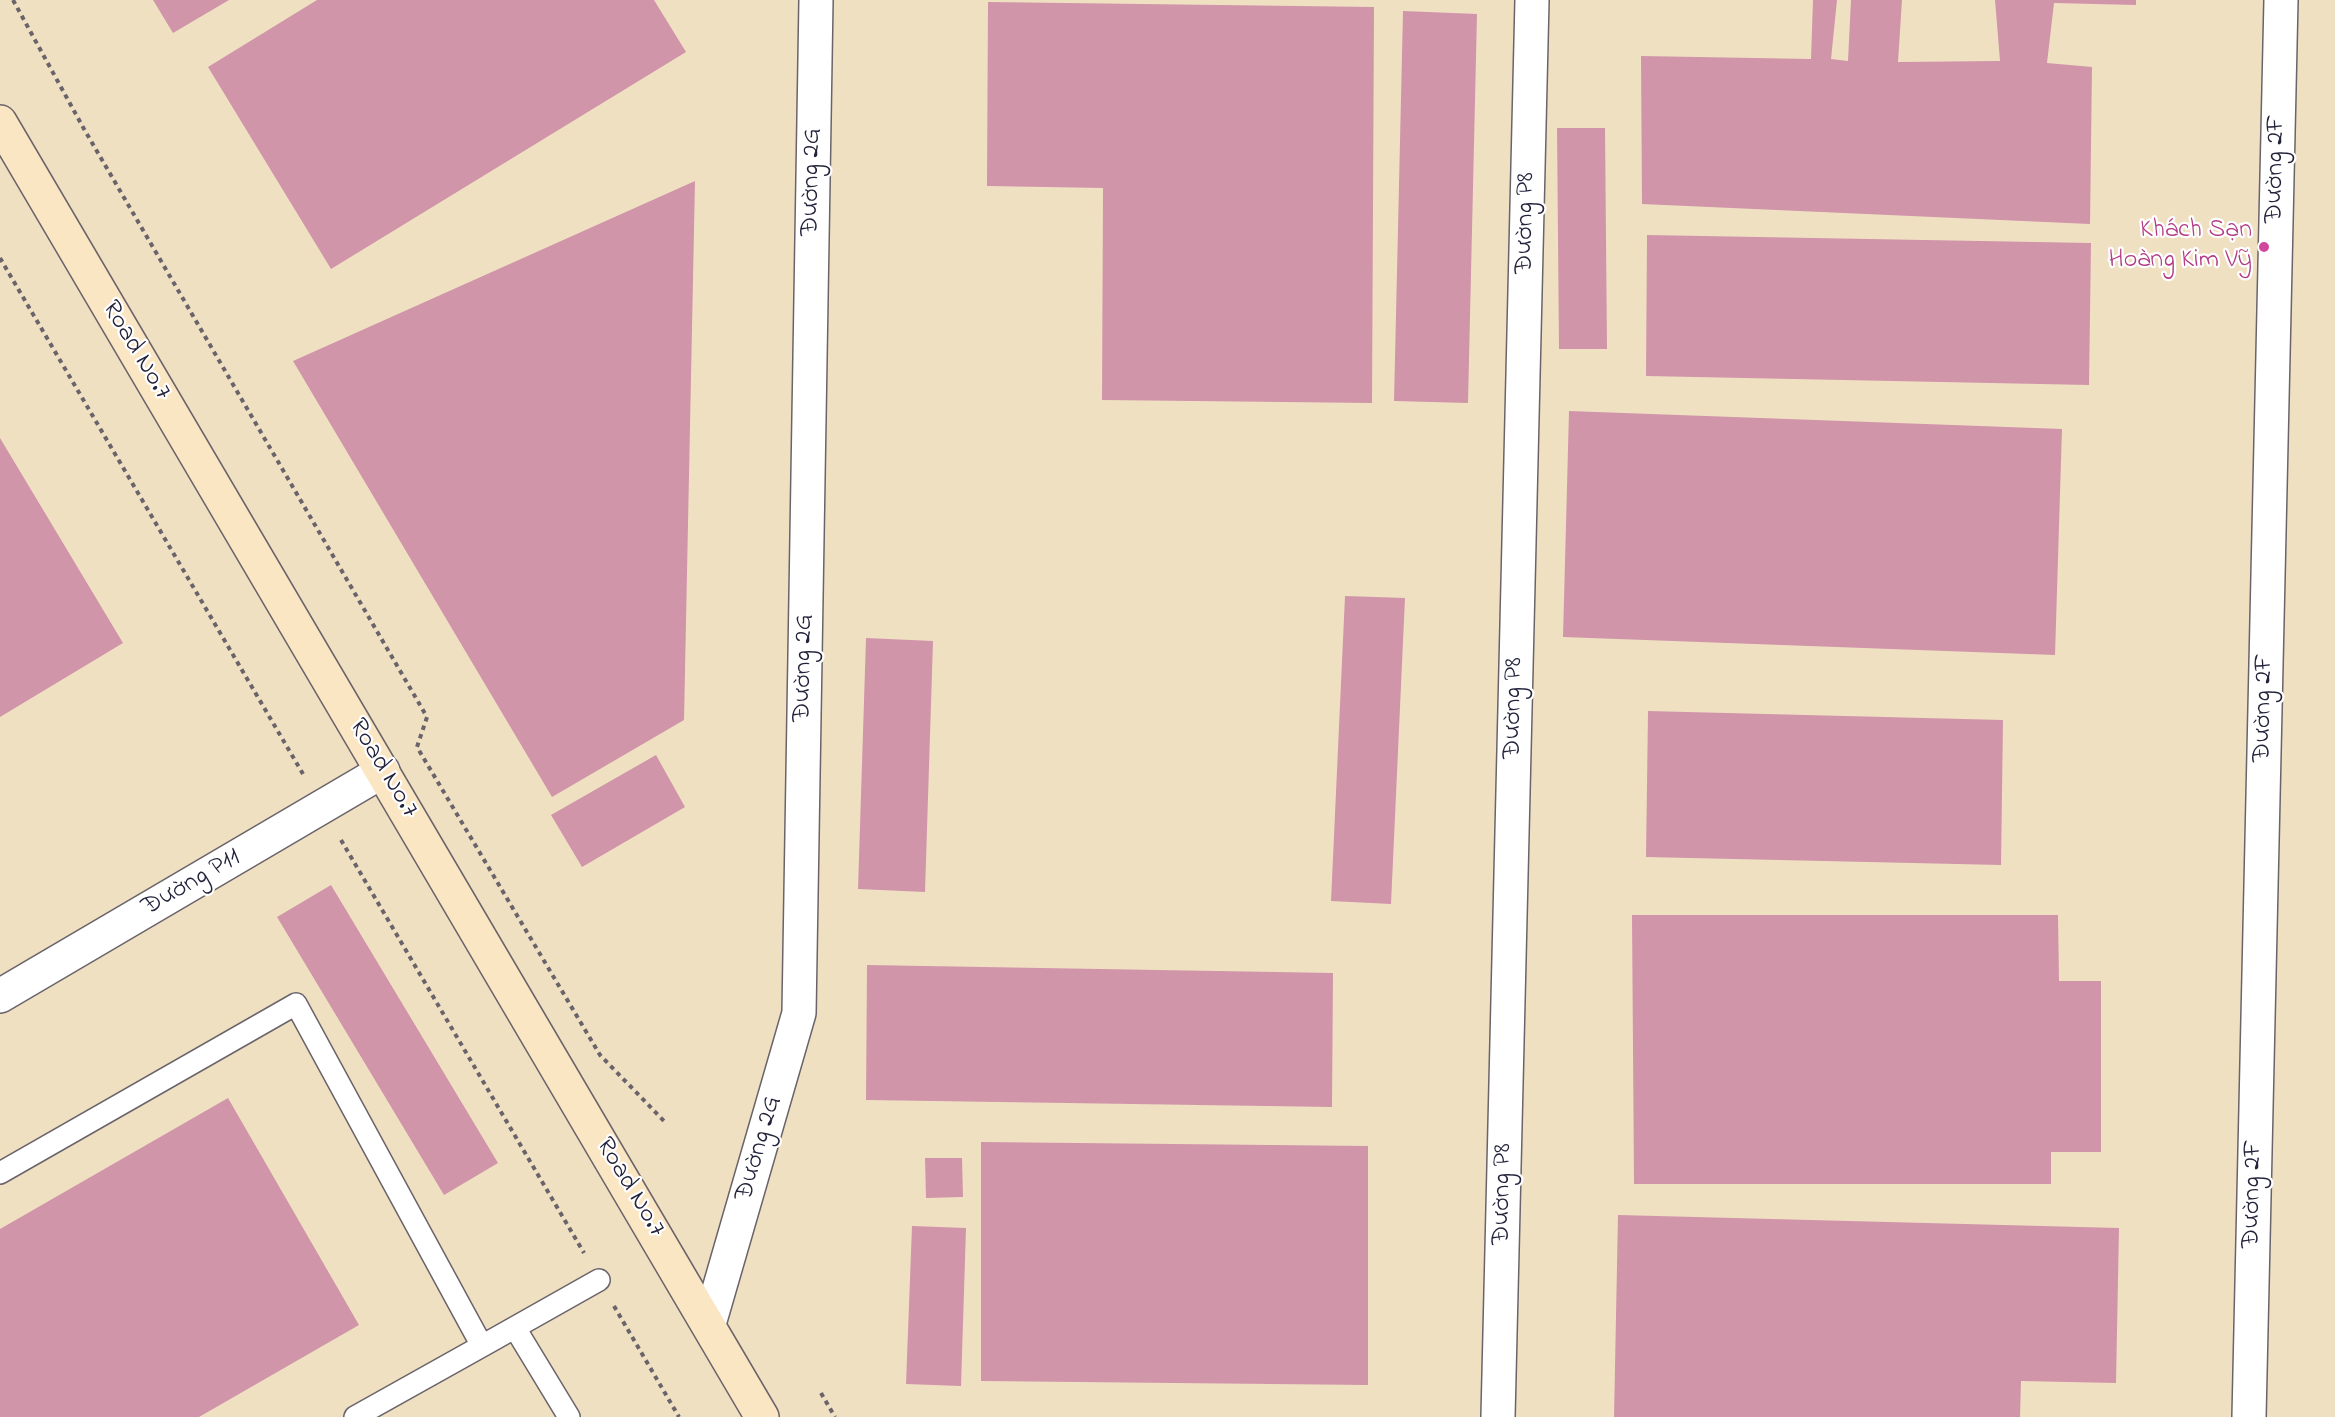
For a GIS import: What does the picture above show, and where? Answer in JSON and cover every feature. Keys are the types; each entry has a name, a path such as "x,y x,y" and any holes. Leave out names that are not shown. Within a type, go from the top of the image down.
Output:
{"street":[{"name":"Đường 2G","path":"709,1324 799,1013 816,0"},
{"name":"Đường P8","path":"1498,1417 1532,0"},
{"name":"Đường 2F","path":"2249,1417 2281,0"},
{"name":"Road No.7","path":"0,122 762,1417"},
{"name":"Đường P11","path":"0,996 383,771"}],"lane":[{"path":"0,1173 296,1004 483,1346"},
{"path":"355,1417 599,1280"},
{"path":"515,1328 569,1417"}],"path":[{"path":"12,0 84,129 427,717 417,747 600,1055 665,1122"},
{"path":"821,1393 835,1417"}],"building":[{"path":"153,0 229,0 173,33"},
{"path":"317,0 654,0 686,52 331,269 208,67"},
{"path":"1813,0 1837,0 1831,59 1848,61 1851,0 1902,0 1898,62 2000,61 1995,0 2136,0 2136,5 2054,3 2047,63 2092,67 2090,224 1642,204 1641,56 1811,59"},
{"path":"988,2 1374,7 1372,403 1102,400 1103,188 987,186"},
{"path":"1403,11 1477,14 1468,403 1394,401"},
{"path":"1557,128 1605,128 1607,349 1559,349"},
{"path":"695,181 684,720 552,797 293,361"},
{"path":"1647,235 2091,243 2089,385 1646,376"},
{"path":"1569,411 2062,429 2055,655 1563,637"},
{"path":"0,438 123,643 0,717"},
{"path":"1345,596 1405,598 1391,904 1331,901"},
{"path":"866,638 933,641 925,892 858,889"},
{"path":"1648,711 2003,720 2001,865 1646,857"},
{"path":"656,755 685,807 582,867 551,815"},
{"path":"331,885 498,1163 444,1195 277,917"},
{"path":"1632,915 2058,915 2059,981 2101,981 2101,1152 2051,1152 2051,1184 1634,1184"},
{"path":"867,965 1333,973 1332,1107 866,1100"},
{"path":"228,1098 359,1325 199,1417 0,1417 0,1229"},
{"path":"981,1142 1368,1146 1368,1385 981,1381"},
{"path":"925,1158 962,1158 963,1197 926,1198"},
{"path":"1618,1215 2119,1228 2116,1383 2021,1381 2020,1417 1614,1417"},
{"path":"912,1226 966,1228 961,1386 906,1384"}],"place":[{"name":"Khách Sạn Hoàng Kim Vỹ","path":"2264,247"}]}
